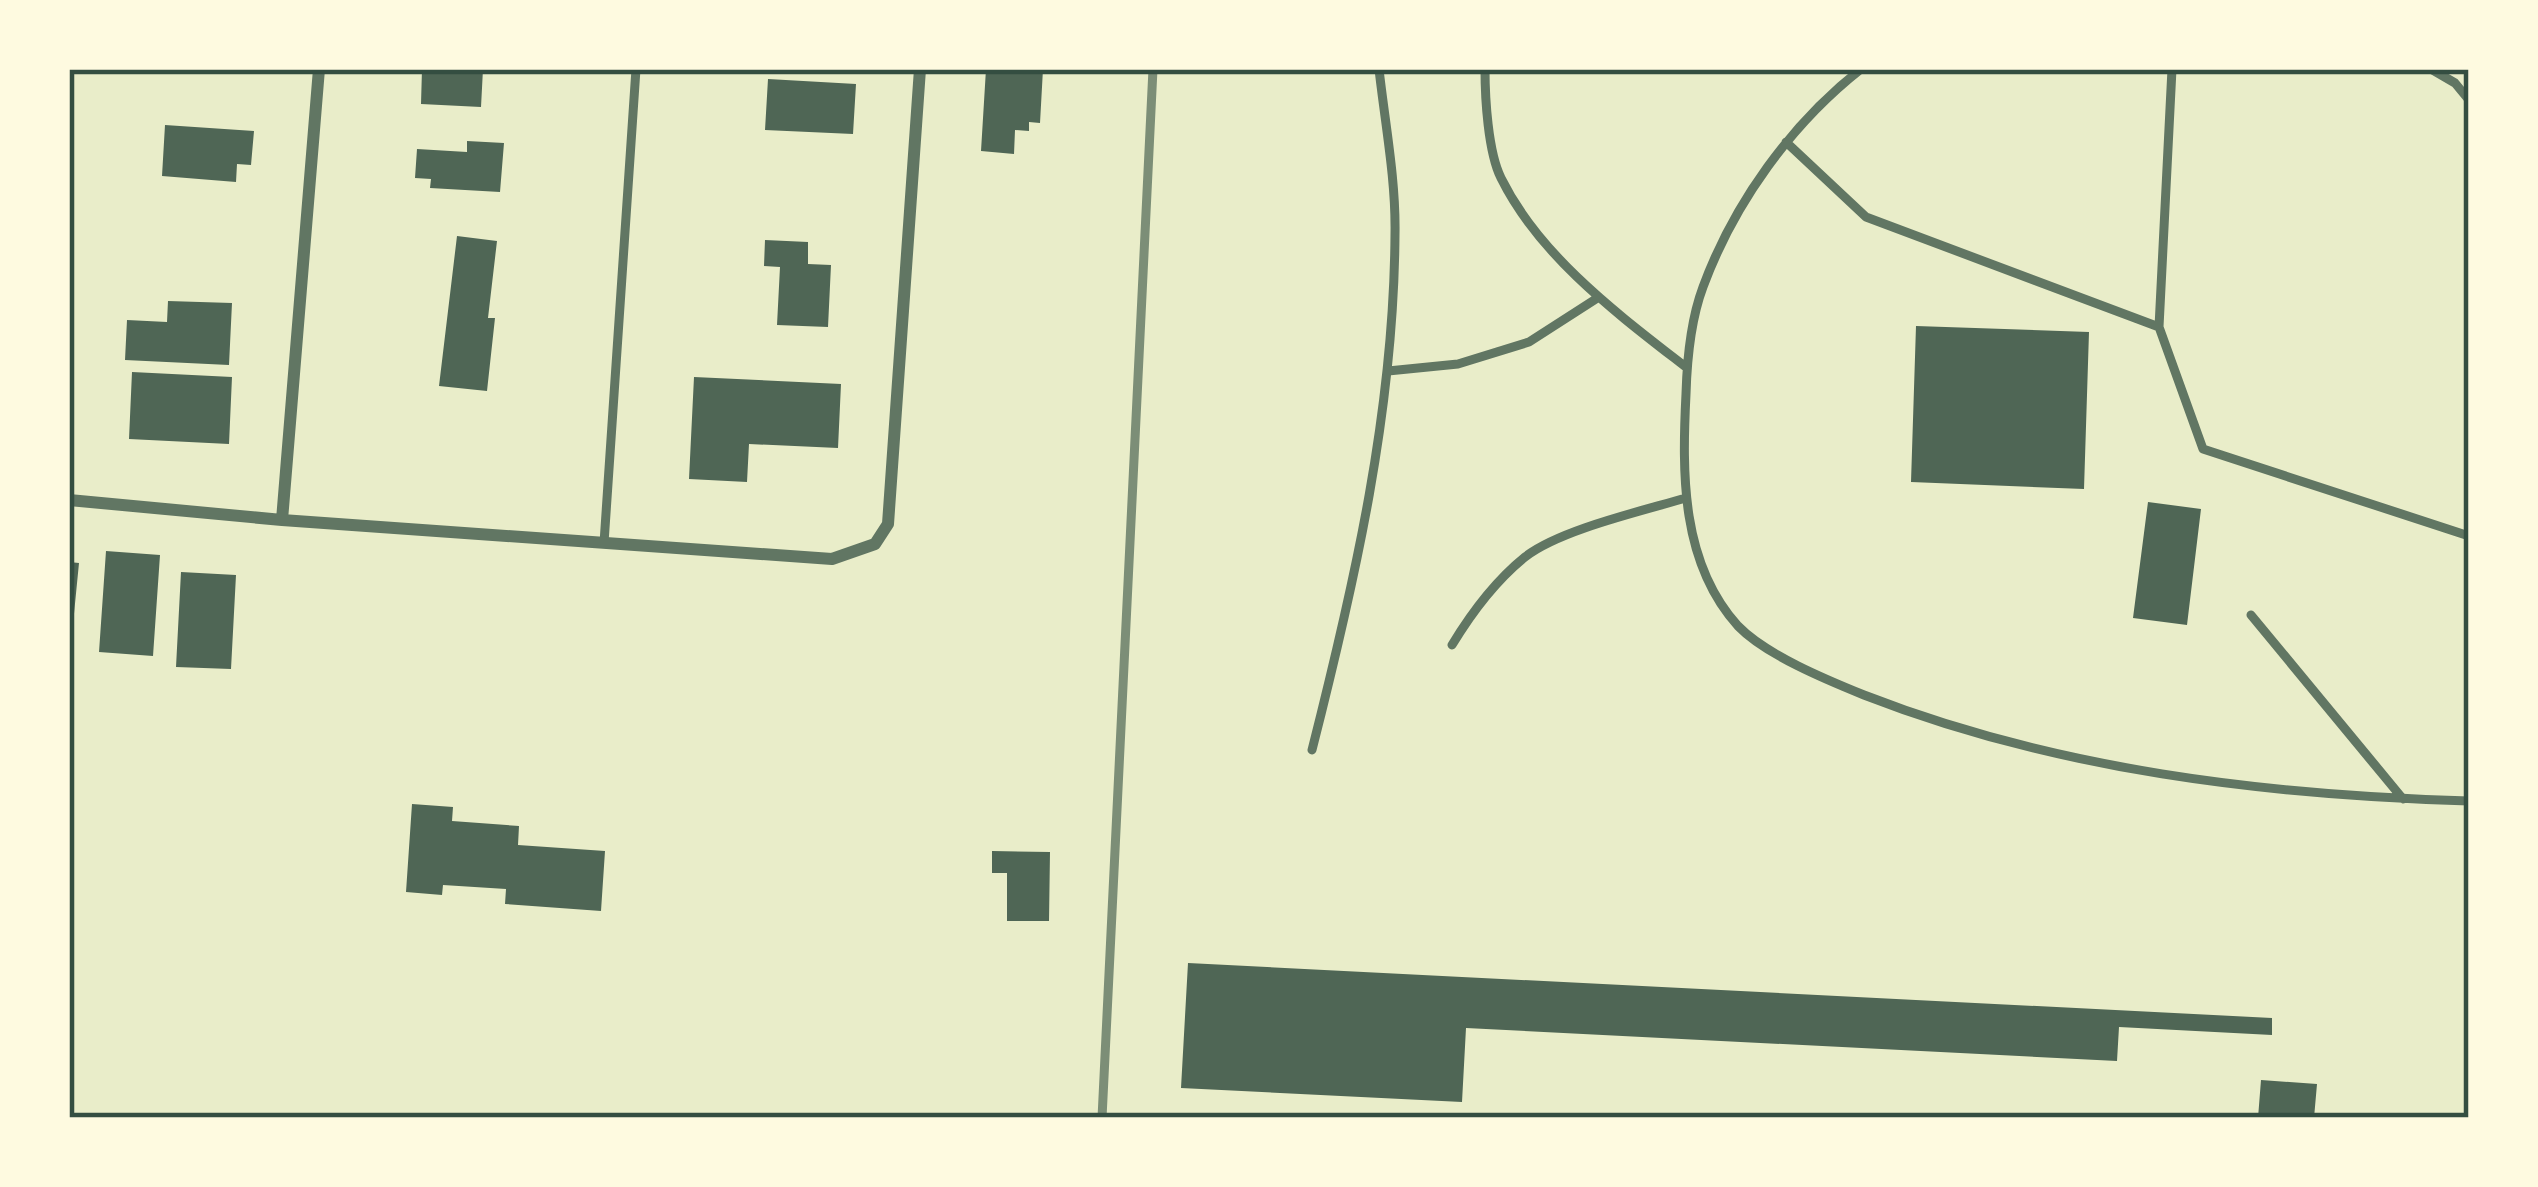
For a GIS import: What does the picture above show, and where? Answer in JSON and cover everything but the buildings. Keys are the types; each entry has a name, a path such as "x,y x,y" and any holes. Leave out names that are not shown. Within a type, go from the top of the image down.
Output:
{"street":[{"path":"282,520 319,69"},
{"path":"69,500 832,559 874,544 888,524 920,69"}],"lane":[{"path":"604,543 636,69"},
{"path":"1312,750 1347,610 1388,371 1396,230 1379,69"},
{"path":"1485,69 1485,100 1499,175 1535,230 1599,297 1687,368"},
{"path":"1861,69 1821,100 1786,142 1738,215 1702,289 1687,368 1682,478 1703,574 1740,628 1810,674 1902,710 2105,764 2242,786 2469,801"},
{"path":"2172,69 2159,327 2204,449 2469,536"},
{"path":"2432,69 2456,83 2469,100"},
{"path":"1786,142 1866,217 2159,327"},
{"path":"1388,371 1458,364 1529,342 1599,297"},
{"path":"1452,645 1478,602 1528,554 1584,530 1686,498"},
{"path":"2252,615 2403,799"}],"railway":[{"path":"1102,1118 1153,69"}]}
